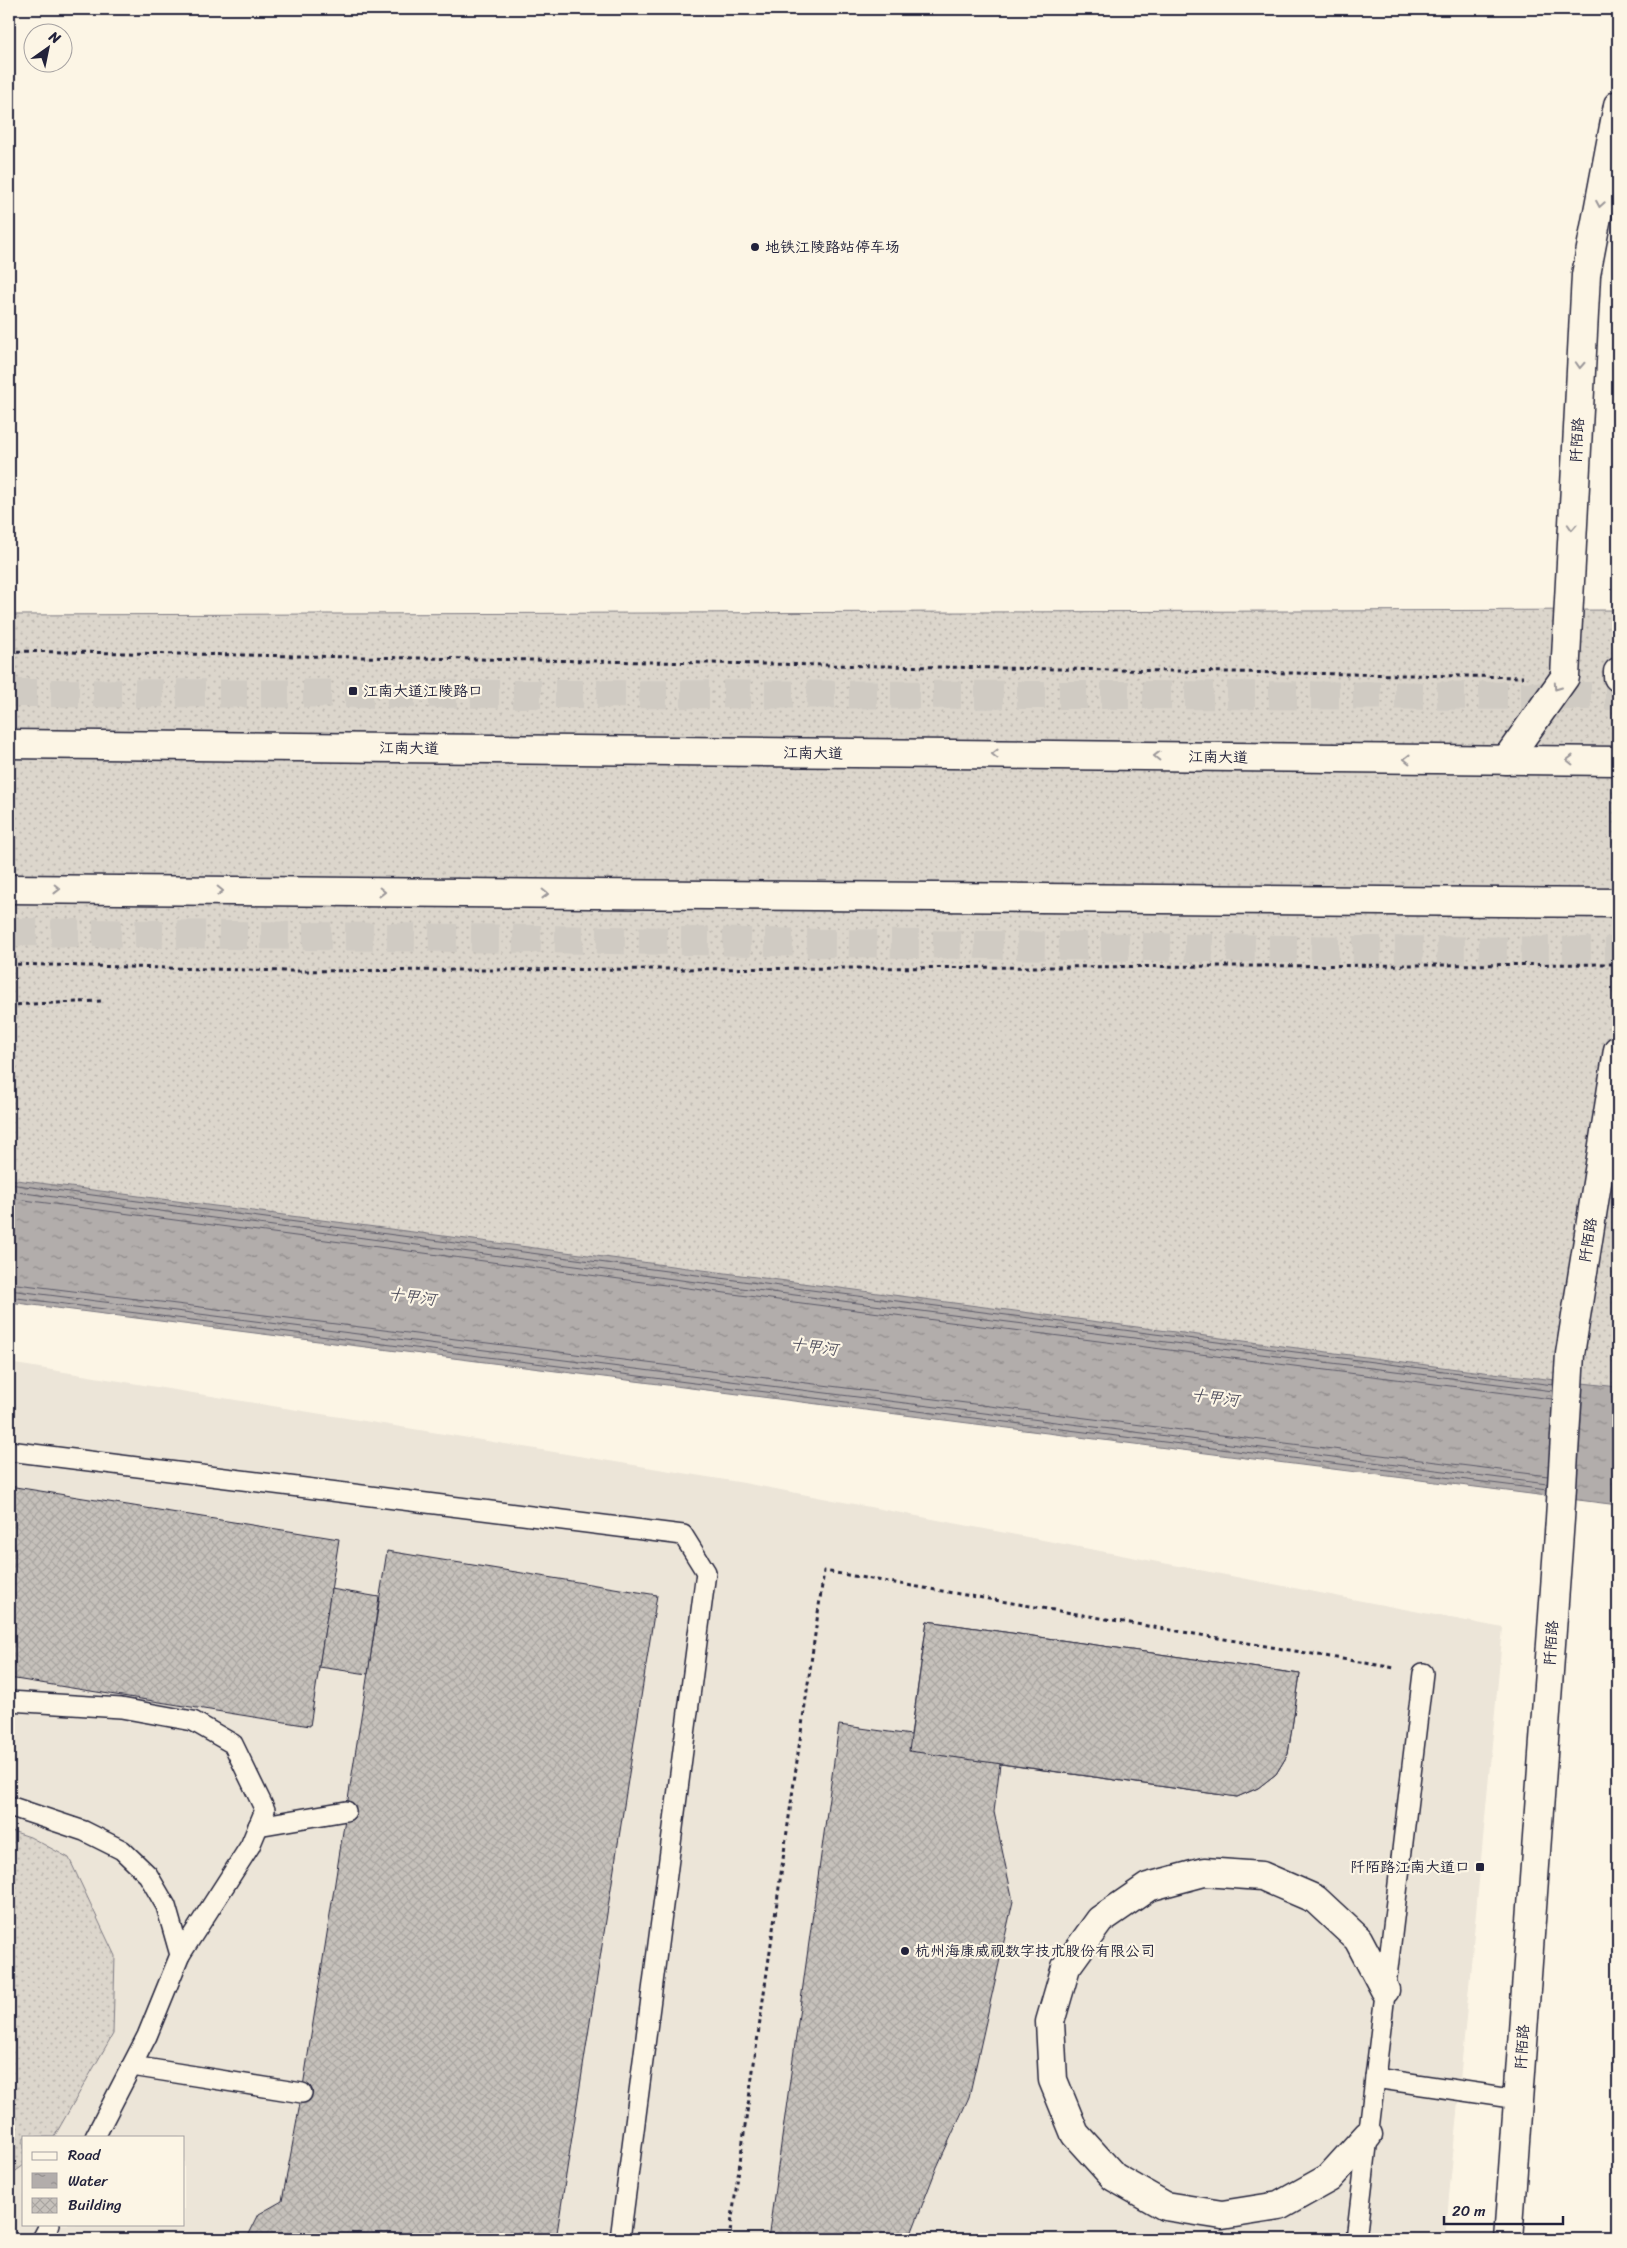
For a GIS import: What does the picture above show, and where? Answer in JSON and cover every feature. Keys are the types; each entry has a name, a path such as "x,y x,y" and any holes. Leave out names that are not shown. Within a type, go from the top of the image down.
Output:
{"main road":[{"name":"阡陌路","path":"1565,677 1586,274 1618,105"},
{"path":"1618,672 1618,677"},
{"path":"1506,760 1565,677"},
{"name":"江南大道","path":"9,744 1618,761"},
{"path":"9,889 1618,903"},
{"name":"阡陌路","path":"1508,2239 1560,1519 1570,1354 1618,1050"},
{"path":"1368,2135 1330,2178 1279,2206 1222,2216 1165,2206 1114,2177 1075,2134 1053,2080 1050,2022 1066,1967 1100,1920 1148,1887 1204,1872 1262,1876 1315,1900 1358,1939 1385,1990"}],"lane":[{"path":"9,1451 683,1535 706,1572 620,2239"},
{"path":"1356,2239 1422,1672"},
{"path":"9,1701 121,1708 193,1721 233,1744 265,1810 250,1846 180,1955 148,2036 96,2136"},
{"path":"9,1806 84,1831 122,1850 148,1875 166,1906 180,1955"},
{"path":"258,1826 346,1811"},
{"path":"132,2066 302,2093"},
{"path":"1375,2078 1518,2099"},
{"path":"42,2239 49,2226"}],"path":[{"path":"9,651 1426,677 1565,677"},
{"path":"9,964 286,971 1618,964"},
{"path":"9,1005 101,1002"},
{"path":"729,2239 824,1571 1422,1672"}],"shaded area":[{"path":"1618,610 1618,1417 9,1196 9,615"},
{"path":"9,1363 744,1483 1503,1628 1445,2239 9,2239"},
{"path":"9,1830 30,1837 69,1858 115,1956 113,2034 55,2136 22,2136 22,2166 9,2176"}],"water":[{"name":"十甲河","path":"9,1179 1457,1369 1618,1387 1618,1505 9,1302"}],"building":[{"path":"9,1486 339,1539 310,1726 9,1678"},
{"path":"387,1551 657,1595 556,2239 247,2238 259,2214 282,2201 302,2093"},
{"path":"331,1589 379,1597 368,1674 319,1667"},
{"name":"杭州海康威视数字技术股份有限公司","path":"927,1621 1300,1674 1288,1754 1276,1774 1258,1788 1237,1797 1000,1764 994,1812 1013,1901 969,2097 937,2167 909,2239 768,2239 839,1725 911,1735"},
{"path":"927,1621 1300,1674 1288,1754 1276,1774 1258,1788 1237,1797 909,1751"}],"tunnel":[{"path":"9,693 1618,696"},
{"path":"9,932 1360,950 1618,951"}],"place":[{"name":"地铁江陵路站停车场","path":"755,247"},
{"name":"江南大道江陵路口","path":"353,691"},
{"name":"阡陌路江南大道口","path":"1480,1867"},
{"name":"杭州海康威视数字技术股份有限公司","path":"905,1951"}]}
